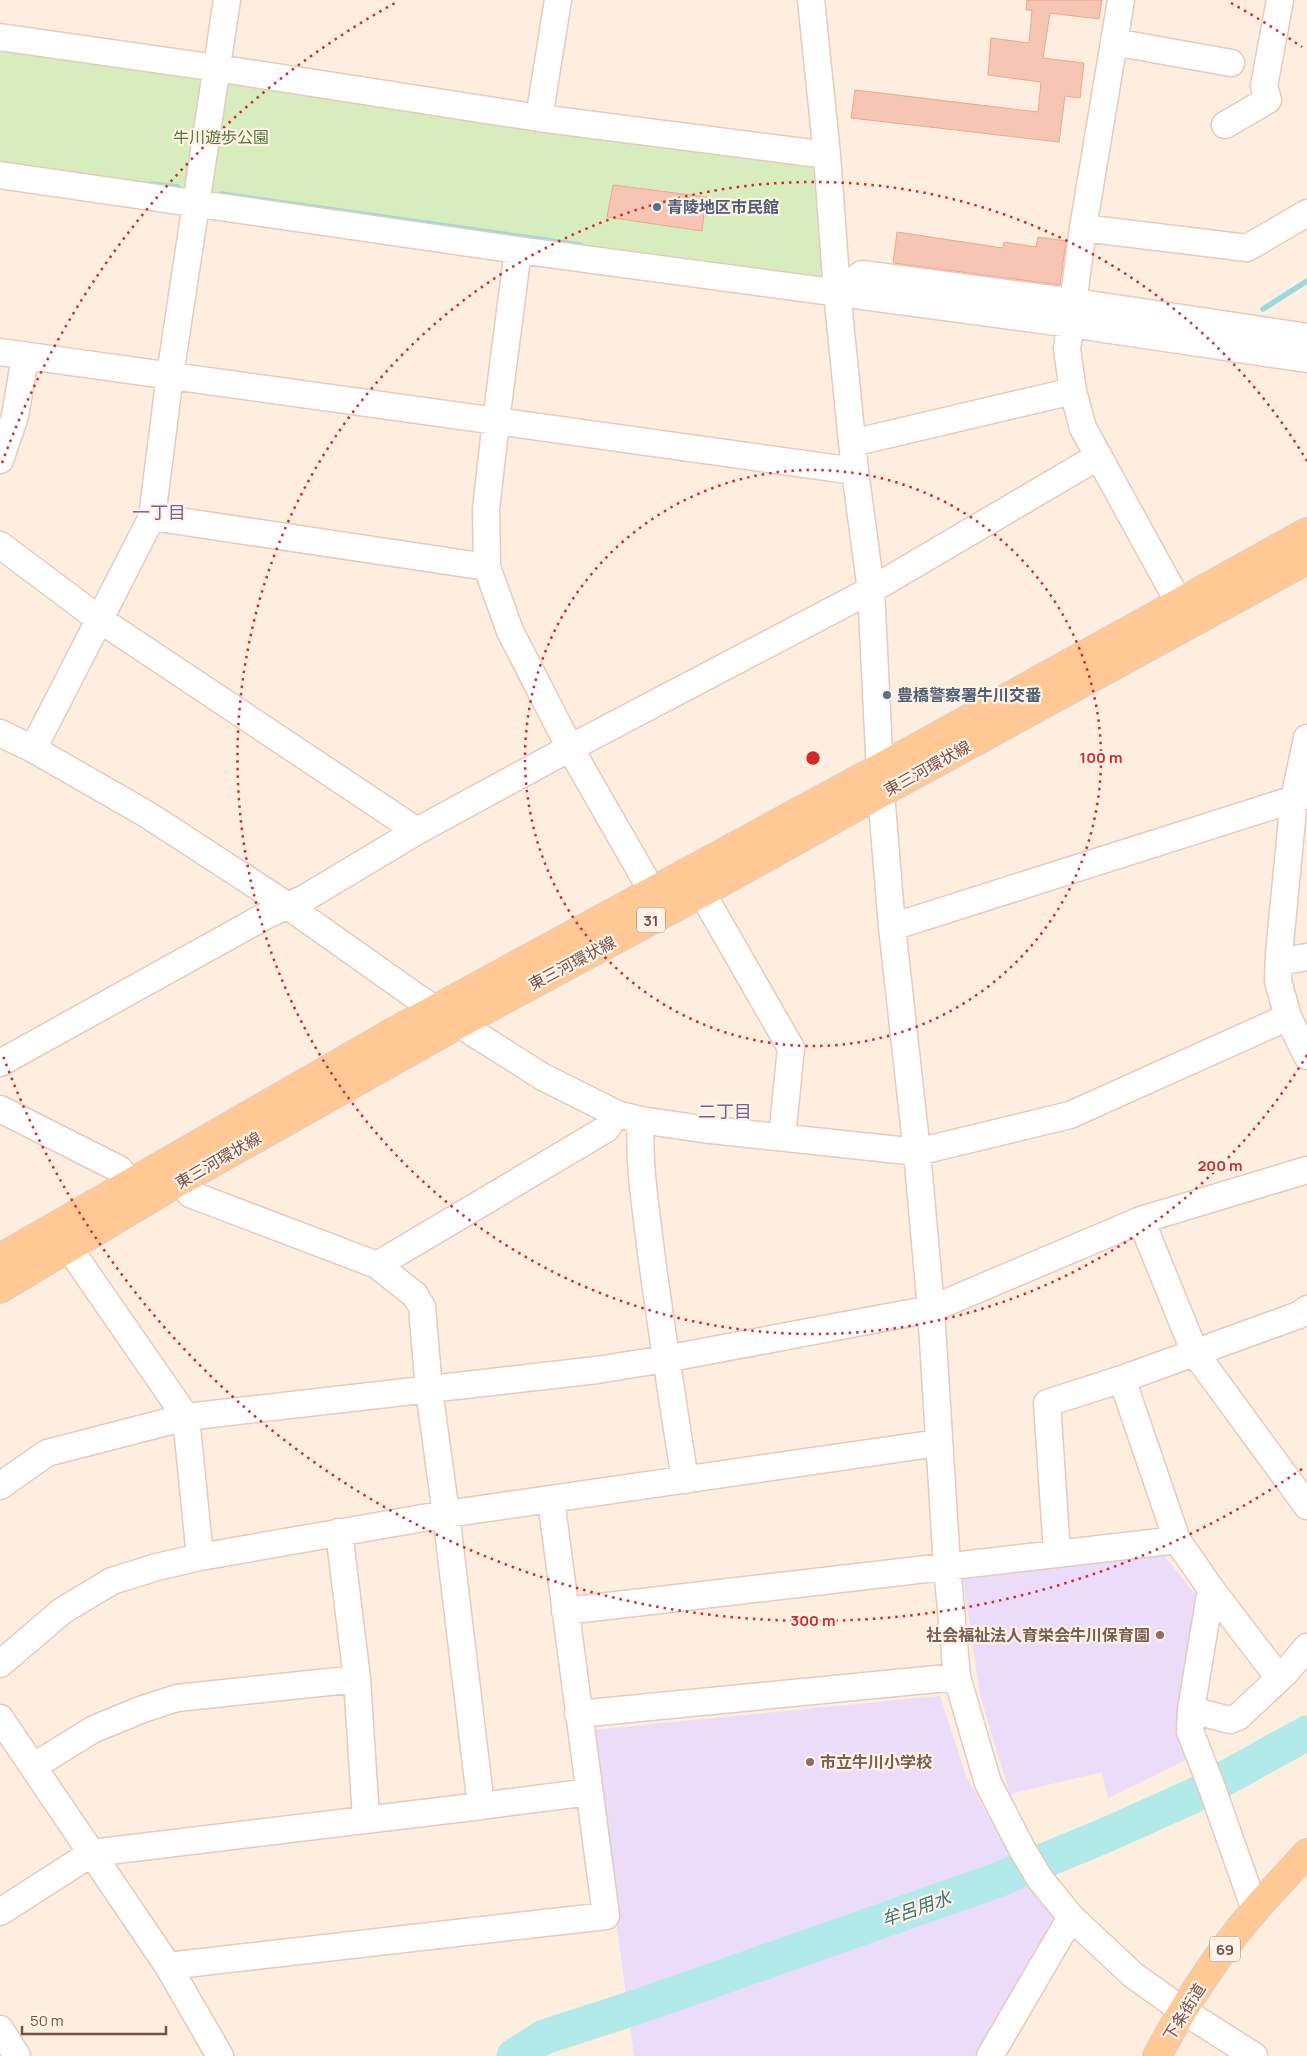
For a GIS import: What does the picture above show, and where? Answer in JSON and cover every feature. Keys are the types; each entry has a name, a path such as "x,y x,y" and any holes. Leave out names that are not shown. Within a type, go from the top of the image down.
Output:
{"main road":[{"name":"東三河環状線","path":"1186,614 1307,532"},
{"name":"東三河環状線","path":"0,1258 130,1182 436,1009 652,892 880,780 1186,614 1307,560"},
{"name":"東三河環状線","path":"0,1289 182,1180 459,1024 702,893 880,780"},
{"name":"下条街道","path":"1157,2056 1182,2010 1218,1958 1255,1910 1307,1853"}],"street":[{"path":"33,749 152,517 195,202 227,0"},
{"path":"539,118 558,0"},
{"path":"811,0 827,155 836,292 855,471 871,590 880,780 892,927 917,1152 930,1309 947,1566 957,1677 988,1782 1022,1850 1040,1879 1071,1918 1127,1969 1182,2010 1254,2056"},
{"path":"1121,0 1083,228 1067,349 1073,391 1083,428 1186,614"},
{"path":"1225,125 1268,100 1264,86 1280,0"},
{"path":"0,37 217,68 539,118 827,155"},
{"path":"1114,42 1231,63"},
{"path":"0,175 518,250 836,292 1072,313 1307,337"},
{"path":"1083,228 1247,248 1307,213"},
{"path":"518,250 486,509 487,567 510,631 570,748 652,892"},
{"path":"1072,313 1307,359"},
{"path":"0,352 855,471"},
{"path":"0,460 14,416 25,356"},
{"path":"852,443 1073,391"},
{"path":"0,1063 267,915 288,906 417,831 570,748 871,590 1099,456"},
{"path":"152,517 487,567"},
{"path":"0,545 99,619 417,831"},
{"path":"0,733 33,749 148,815 288,906 436,1009 543,1077 629,1117 702,1129 917,1152 1070,1115 1288,1017"},
{"path":"1307,738 1278,982 1288,1017 1307,1056"},
{"path":"892,927 1301,797"},
{"path":"702,893 791,1048 782,1137"},
{"path":"1279,962 1307,956"},
{"path":"0,1108 119,1169 130,1182"},
{"path":"377,1265 629,1117"},
{"path":"629,1117 639,1137 665,1359 685,1480"},
{"path":"0,1486 47,1453 186,1417 597,1370 930,1309 1142,1220 1307,1170"},
{"path":"182,1180 190,1194 377,1265 415,1295 422,1307 429,1390 481,1806"},
{"path":"1142,1220 1195,1354 1307,1506"},
{"path":"68,1248 186,1417 200,1557"},
{"path":"1057,1553 1047,1403 1304,1317"},
{"path":"1122,1379 1177,1540 1211,1589 1279,1678"},
{"path":"0,1664 62,1611 112,1581 157,1567 200,1557 446,1514 938,1443"},
{"path":"168,1966 606,1916 551,1500"},
{"path":"339,1532 357,1679 366,1818"},
{"path":"565,1611 1177,1540"},
{"path":"1211,1589 1190,1710 1190,1731 1255,1910"},
{"path":"1190,1710 1230,1720 1238,1717 1279,1678 1307,1647"},
{"path":"578,1714 957,1677"},
{"path":"34,1766 94,1729 143,1709 178,1698 357,1679"},
{"path":"0,1718 168,1966 220,2056"},
{"path":"0,1912 92,1853 589,1792"},
{"path":"990,2056 1071,1918"},
{"path":"0,2029 17,2056"}],"shaded area":[{"path":"1162,1553 1198,1598 1181,1717 1186,1760 1108,1798 1102,1772 1010,1794 980,1695 963,1580 970,1571"},
{"path":"940,1696 966,1776 1002,1841 1054,1920 983,2056 634,2056 591,1730"}],"green space":[{"name":"牛川遊歩公園","path":"0,37 827,155 837,292 0,174"}],"building":[{"path":"1027,0 1102,0 1099,19 1050,13 1043,58 1084,63 1080,98 1065,96 1059,142 851,118 855,90 1038,112 1041,82 988,75 991,38 1029,43 1032,10 1026,10"},
{"name":"青陵地区市民館","path":"613,185 706,197 702,231 607,217"},
{"path":"897,232 1003,248 1004,242 1036,247 1038,237 1066,241 1060,285 893,263"}],"waterway":[{"path":"151,184 178,187"},
{"path":"221,194 580,245"},
{"path":"1263,309 1307,281"},
{"name":"牟呂用水","path":"514,2056 544,2037 637,2007 995,1881 1106,1835 1193,1796 1307,1733"}],"place":[{"name":"青陵地区市民館","path":"657,207"},
{"name":"豊橋警察署牛川交番","path":"887,695"},
{"name":"社会福祉法人育栄会牛川保育園","path":"1160,1635"},
{"name":"市立牛川小学校","path":"810,1762"}],"district":[{"name":"一丁目","path":"159,512"},
{"name":"二丁目","path":"725,1111"}]}
